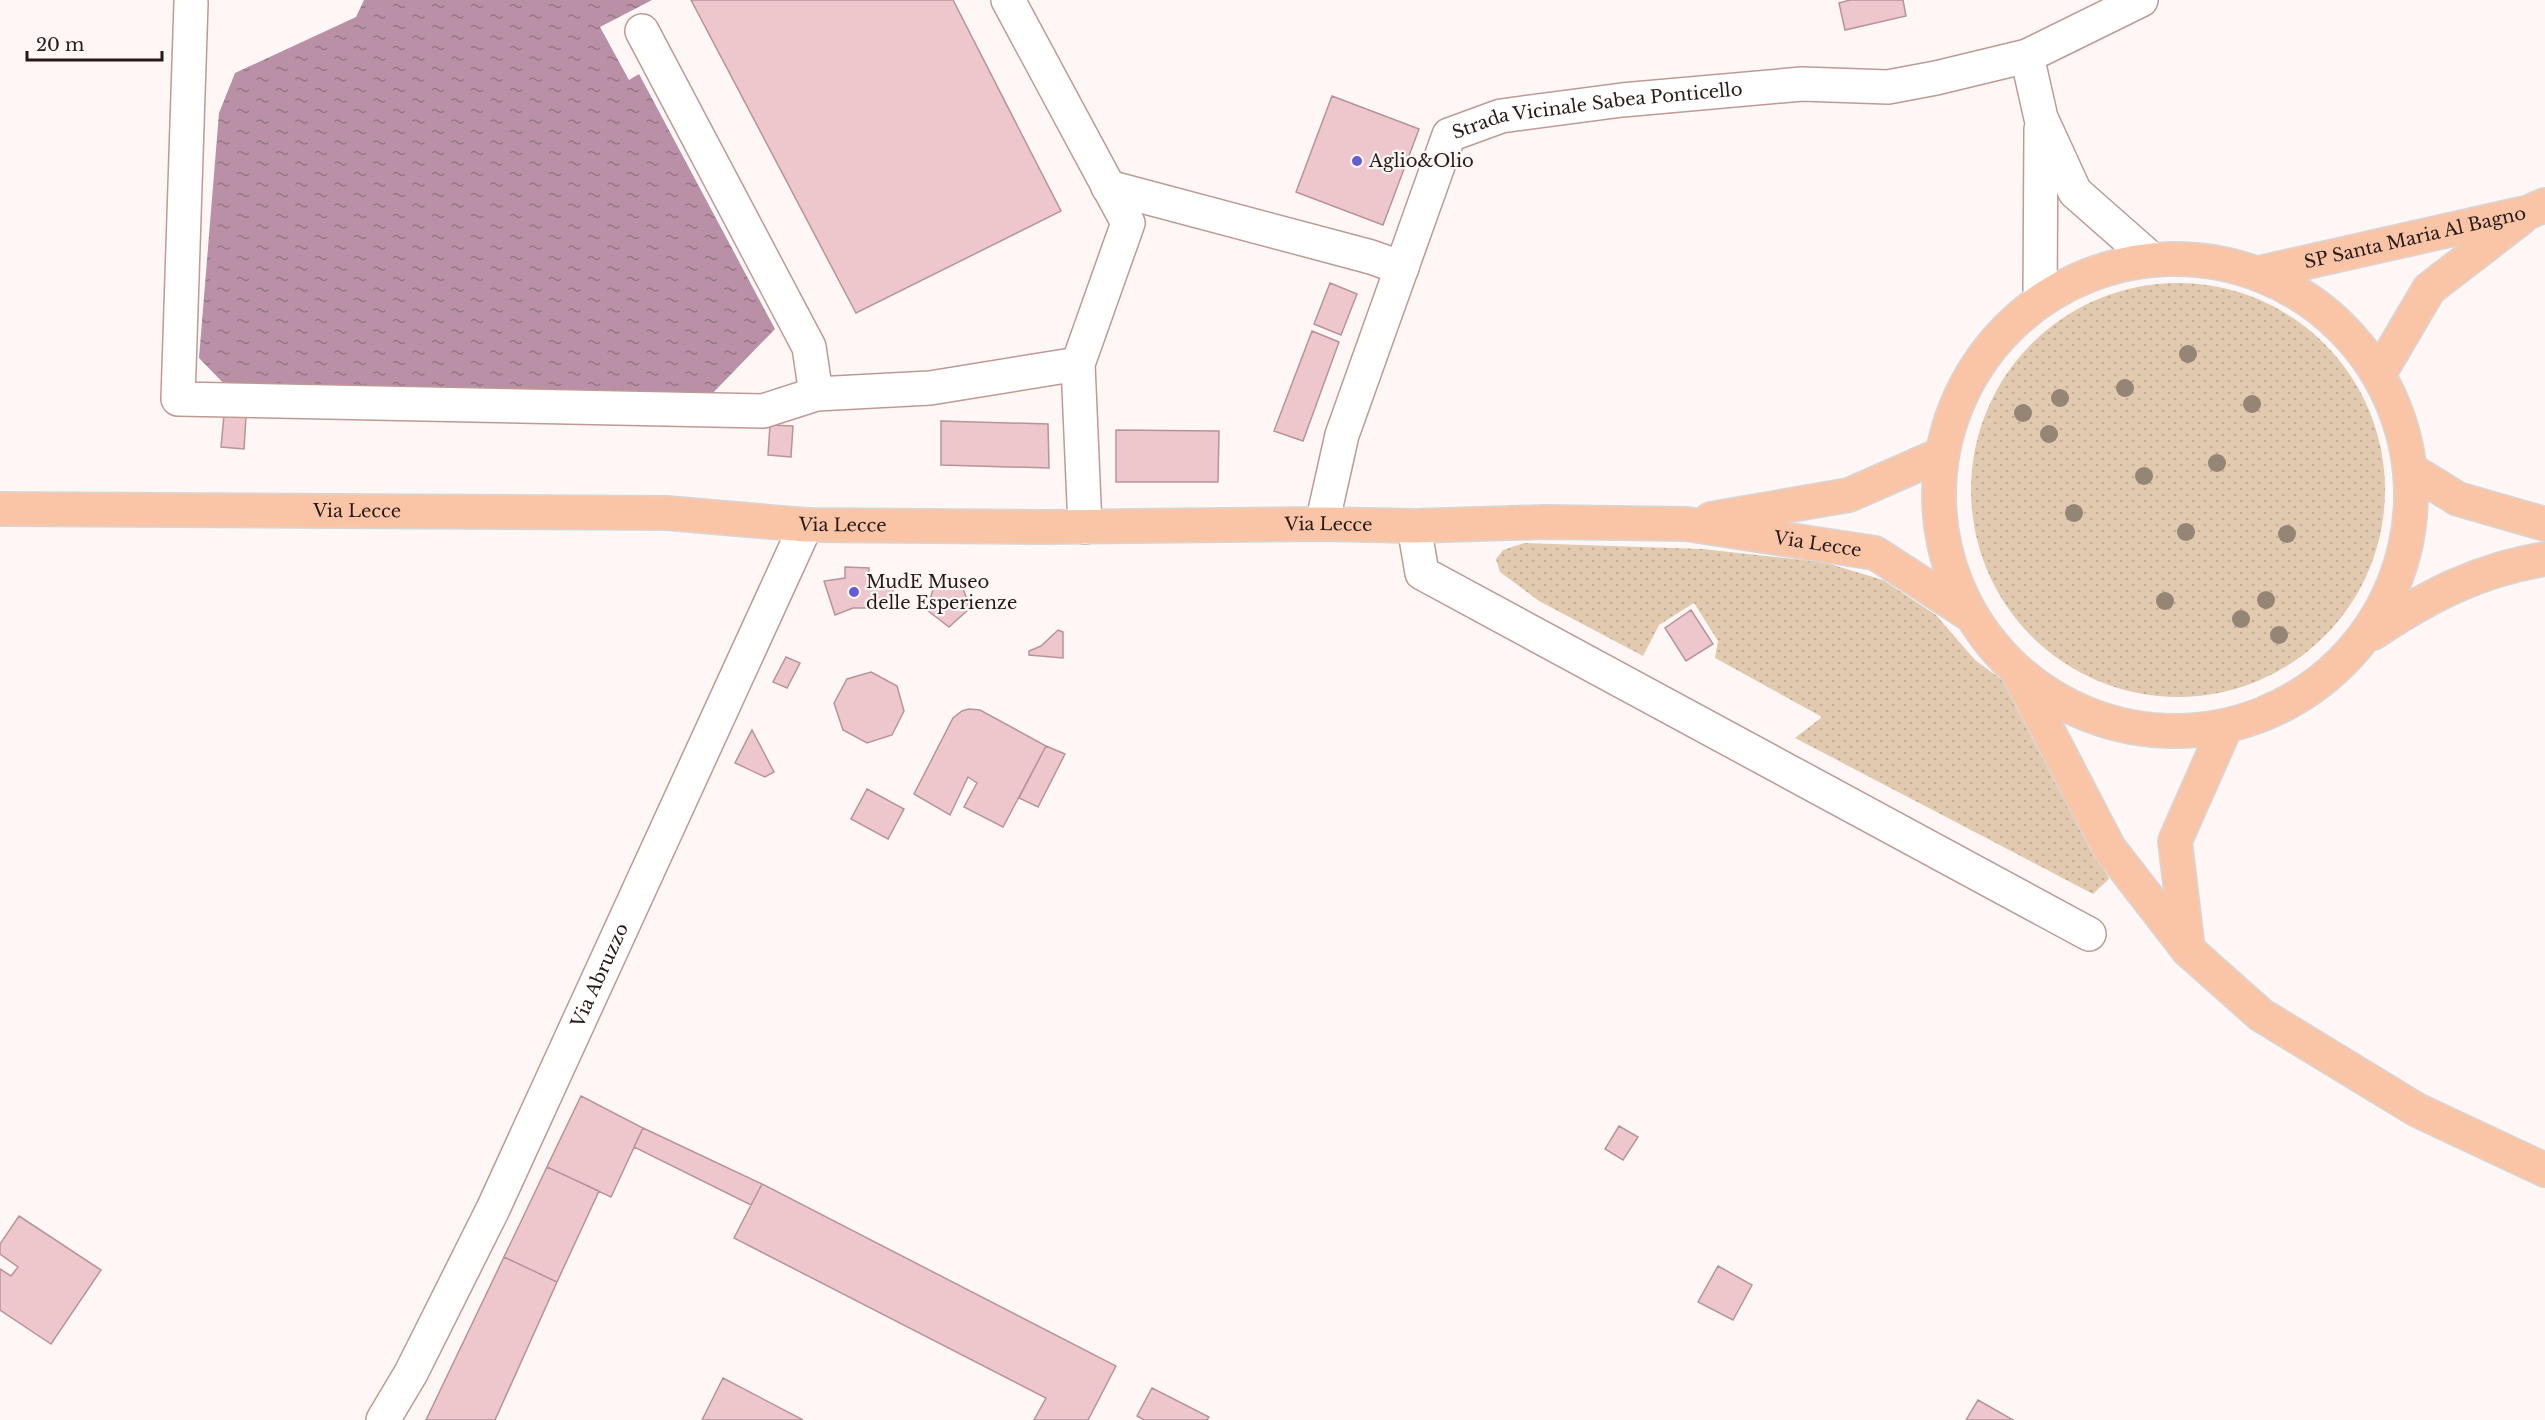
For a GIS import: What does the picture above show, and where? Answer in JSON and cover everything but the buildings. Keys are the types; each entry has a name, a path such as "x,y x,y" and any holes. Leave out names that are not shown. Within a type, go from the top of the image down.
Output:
{"main road":[{"name":"SP Santa Maria Al Bagno","path":"2259,273 2537,209"},
{"name":"SP Santa Maria Al Bagno","path":"2379,374 2429,289 2537,209"},
{"path":"2365,640 2394,588 2410,530 2411,470 2400,420 2379,374 2346,332 2306,297 2259,273 2205,260 2151,259 2093,271 2040,298 1993,341 1959,394 1940,455 1941,537 1969,614 2018,673 2109,848 2188,950 2261,1015 2417,1110 2545,1170"},
{"name":"Via Lecce","path":"1686,524 1849,495 1940,455"},
{"path":"2411,470 2458,499 2545,524"},
{"name":"Via Lecce","path":"0,509 667,513 806,525 1085,527 1322,524 1414,526 1545,522 1686,524 1875,553 1969,614"},
{"path":"2018,673 2080,713 2131,727 2152,732 2225,728 2278,710 2325,680 2365,640 2415,605 2495,570 2545,559"},
{"path":"2188,950 2175,841 2225,728"}],"street":[{"path":"1008,0 1128,223 1078,364 1085,527"},
{"name":"Strada Vicinale Sabea Ponticello","path":"1322,524 1342,435 1449,135 1502,116 1623,100 1802,84 1888,87 2027,56 2141,0"},
{"path":"191,3 178,399 764,411 816,394 930,388 1078,364"},
{"path":"642,31 809,347 816,394"},
{"path":"2027,56 2041,118 2075,192 2151,259"},
{"path":"2040,298 2041,118"},
{"path":"1108,187 1359,254 1402,268"},
{"name":"Via Abruzzo","path":"382,1420 411,1373 493,1209 806,525"},
{"path":"1414,526 1422,573 2089,934"}],"shaded area":[{"path":"2178,283 2218,286 2257,298 2293,317 2325,343 2351,375 2370,411 2382,450 2385,490 2382,530 2370,569 2351,605 2325,637 2293,663 2257,682 2218,694 2178,697 2138,694 2099,682 2063,663 2031,637 2005,605 1986,569 1974,530 1971,490 1974,450 1986,411 2005,375 2031,343 2063,317 2099,298 2138,286"},
{"path":"1524,543 1702,549 1823,562 1883,580 1936,615 1975,660 2009,685 2058,767 2109,879 2093,894 1795,738 1822,717 1715,658 1718,641 1694,603 1659,625 1643,656 1539,601 1500,572 1496,559 1503,550"}],"water":[{"path":"364,0 652,0 600,27 629,80 639,74 775,329 707,399 230,390 199,358 219,113 235,73 356,17"}],"place":[{"name":"Aglio&Olio","path":"1357,161"},
{"name":"MudE Museo delle Esperienze","path":"854,592"}]}
